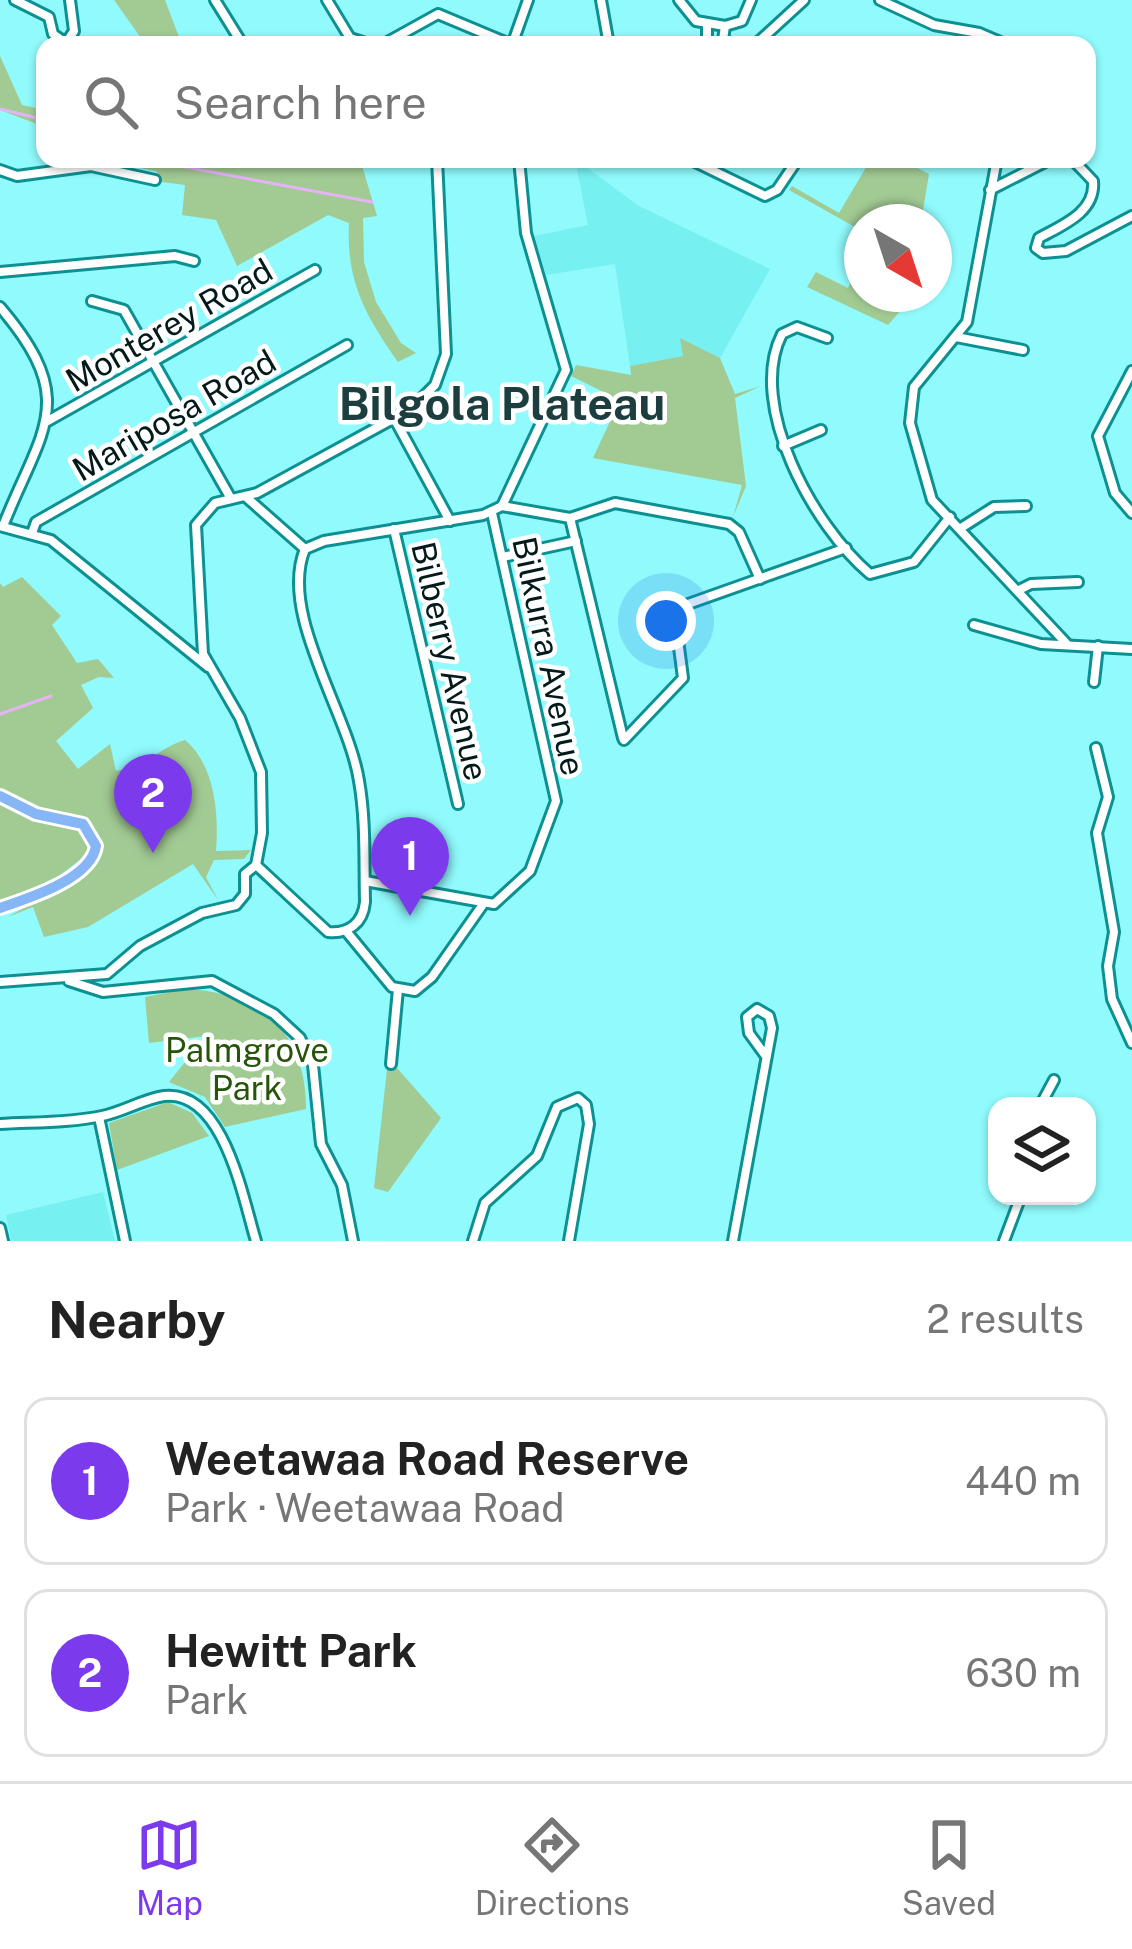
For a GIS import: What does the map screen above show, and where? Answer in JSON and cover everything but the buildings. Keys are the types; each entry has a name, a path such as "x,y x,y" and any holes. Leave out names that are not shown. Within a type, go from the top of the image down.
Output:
{"main road":[{"path":"0,796 36,814 83,824 93,835 96,851 89,863 66,878 0,908"}],"street":[{"path":"15,0 49,17 56,36"},
{"path":"70,0 71,36"},
{"path":"215,0 237,36"},
{"path":"327,0 349,36"},
{"path":"430,0 438,14 491,36"},
{"path":"515,36 528,0"},
{"path":"601,0 607,36"},
{"path":"679,0 707,25 725,26 742,21 751,0"},
{"path":"765,36 804,0"},
{"path":"880,0 934,25 986,36"},
{"path":"398,36 438,14"},
{"path":"707,25 707,36"},
{"path":"724,36 725,26"},
{"path":"2,172 17,176 76,168"},
{"path":"100,168 155,180"},
{"path":"0,982 107,974 160,935 202,913 236,904 245,894 244,874 256,866 262,833 261,772 240,718 203,654 196,525 204,512 230,497 246,497 394,418 435,385 446,354 437,168"},
{"path":"305,549 492,513 502,506 566,370 526,233 520,168"},
{"path":"707,168 765,196 777,190 792,168"},
{"path":"995,168 967,322 914,387 909,402 927,490 1066,643"},
{"path":"990,190 1033,168"},
{"path":"1081,168 1093,181 1090,201 1078,215 1039,238 1036,248 1043,254 1066,251 1132,215"},
{"path":"0,272 176,256 194,261"},
{"name":"Monterey Road","path":"46,422 315,269"},
{"path":"92,302 124,310 230,497"},
{"path":"0,307 21,329 48,388 43,446 23,474 2,526 51,540 209,668"},
{"path":"827,338 797,327 782,334 768,386 783,446 846,548 870,574 910,565 950,517"},
{"path":"956,337 1023,350"},
{"name":"Mariposa Road","path":"32,533 36,522 347,345"},
{"path":"1132,371 1098,436 1115,493 1132,513"},
{"path":"394,418 450,520"},
{"path":"783,446 821,430"},
{"path":"246,497 305,549"},
{"path":"502,506 570,518 615,503 729,524 739,532 760,579"},
{"path":"961,528 994,507 1026,506"},
{"name":"Bilkurra Avenue","path":"484,903 500,901 530,871 555,810 492,513"},
{"path":"570,518 624,740 683,678 674,608 846,548"},
{"name":"Bilberry Avenue","path":"394,530 458,804"},
{"path":"503,557 576,542"},
{"path":"305,549 300,566 301,608 359,778 364,910 346,931"},
{"path":"1019,590 1031,584 1078,582"},
{"path":"974,625 1023,641 1132,649"},
{"path":"1094,682 1097,646"},
{"path":"1096,748 1108,797 1096,833 1114,932 1108,966 1112,999 1132,1043"},
{"path":"256,866 270,873 320,927 346,931 398,989 392,1064"},
{"path":"364,881 484,903 425,985 398,989"},
{"path":"65,979 103,992 212,981 274,1014 301,1038 314,1065 321,1144 342,1185 353,1241"},
{"path":"733,1241 771,1021 757,1009 747,1017 746,1027 765,1055"},
{"path":"1045,1097 1054,1080"},
{"path":"0,1124 99,1117 160,1096 178,1096 193,1103 227,1144 256,1241"},
{"path":"473,1241 485,1203 537,1156 557,1107 578,1098 586,1105 589,1124 569,1241"},
{"path":"99,1117 125,1241"},
{"path":"1004,1241 1018,1205"},
{"path":"0,1228 3,1241"}],"shaded area":[{"path":"577,168 587,168 639,206 770,269 720,358 681,339 683,356 630,366 615,264 546,275 534,236 588,225"},
{"path":"103,1192 115,1241 11,1241 6,1215"}],"green space":[{"path":"114,0 165,0 179,36 140,36"},
{"path":"0,56 22,105 36,108 36,124 0,110"},
{"path":"141,168 363,168 377,216 363,218 364,262 376,302 401,343 416,353 398,362 367,313 354,280 349,223 328,215 237,266 216,220 182,215 185,185 162,182 156,171"},
{"path":"866,168 917,168 929,174 924,204 844,204"},
{"path":"792,186 839,213 844,205 844,221 789,190"},
{"path":"816,272 844,286 844,304 807,287"},
{"path":"860,312 899,312 888,325"},
{"path":"680,338 720,358 735,394 761,386 735,398 746,486 733,517 742,485 593,458 620,400 571,376 576,365 631,375 630,366 683,356"},
{"path":"22,577 61,616 52,625 77,663 98,659 114,678 99,677 81,685 93,708 56,741 78,769 110,744 116,771 185,740 203,763 215,806 216,851 251,850 244,859 214,860 206,877 218,900 193,864 88,927 44,937 33,907 8,917 92,868 104,845 89,820 37,809 0,789 0,583 3,587"},
{"path":"0,802 82,831 92,843 90,852 59,876 0,903"},
{"name":"Palmgrove Park","path":"185,989 236,998 274,1021 298,1058 306,1109 225,1127 205,1097 169,1082 206,1036 149,1043 145,997"},
{"path":"397,1068 441,1118 388,1192 374,1188 387,1069"},
{"name":"Palmgrove Park","path":"168,1102 192,1113 209,1136 117,1170 109,1123"}],"waterway":[{"path":"0,109 36,118"},
{"path":"190,168 372,202"},
{"path":"0,714 51,696"}],"place":[{"name":"Hewitt Park","path":"153,853"},
{"name":"Weetawaa Road Reserve","path":"410,916"}],"district":[{"name":"Bilgola Plateau","path":"502,404"}]}
